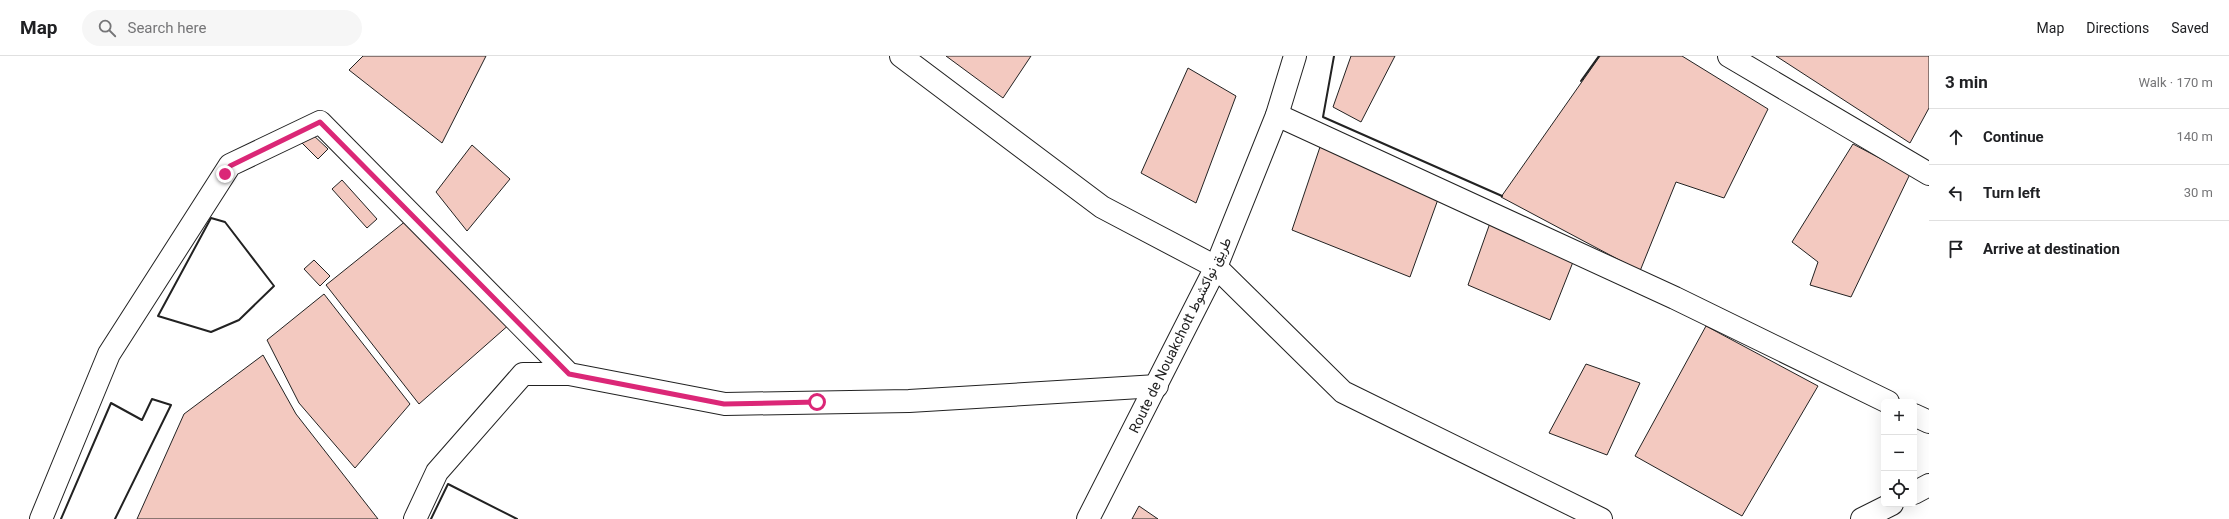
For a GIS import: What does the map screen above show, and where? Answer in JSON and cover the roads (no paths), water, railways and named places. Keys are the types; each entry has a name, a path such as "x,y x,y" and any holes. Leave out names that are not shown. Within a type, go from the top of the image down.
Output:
{"main road":[{"path":"901,56 1102,207 1216,267 1343,392 1601,519"},
{"name":"Route de Nouakchott طريق نواكشوط","path":"1088,519 1157,386 1216,267 1277,115 1295,56"},
{"path":"1729,56 1929,174"},
{"path":"1277,115 1668,295 1882,399"},
{"path":"41,519 109,354 230,166 320,122 569,374"},
{"path":"415,519 437,472 523,374 569,374 724,404 909,401 1157,386"},
{"path":"1917,416 1929,422"},
{"path":"1917,491 1929,485"},
{"path":"1862,519 1886,507"}]}
